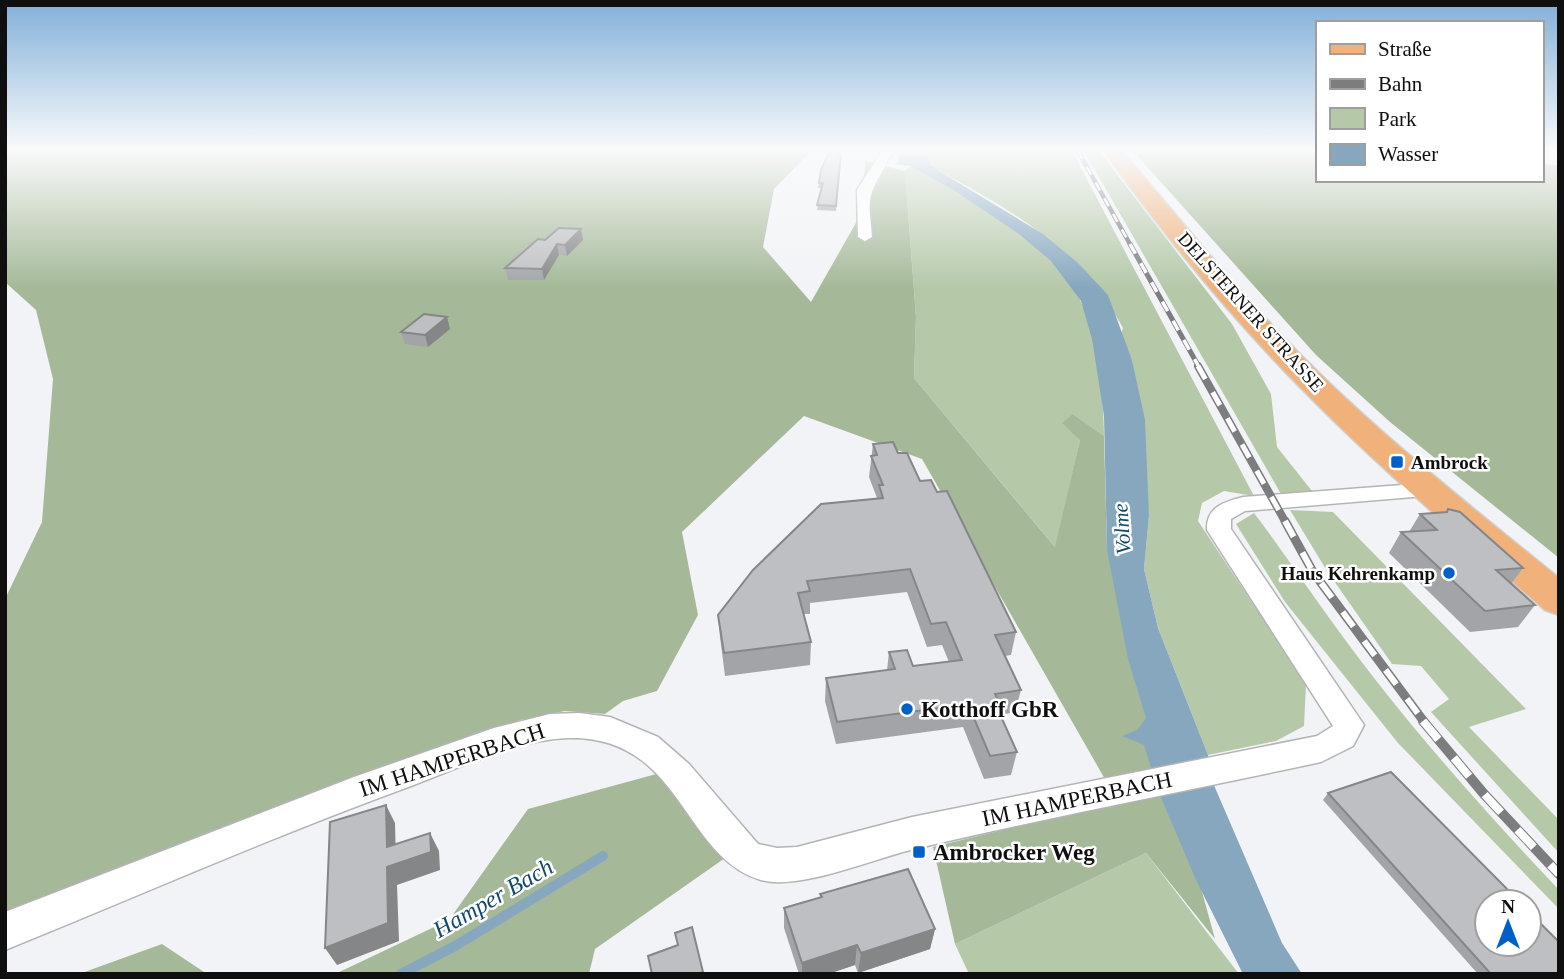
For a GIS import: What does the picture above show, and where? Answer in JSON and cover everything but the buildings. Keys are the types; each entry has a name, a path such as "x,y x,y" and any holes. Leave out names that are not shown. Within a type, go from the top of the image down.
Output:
{"main road":[{"name":"DELSTERNER STRASSE","path":"1151,197 1276,346 1362,430 1559,600"}],"street":[{"path":"863,197 865,236"},
{"name":"IM HAMPERBACH","path":"5,931 348,794 505,739 551,727 598,728 626,735 646,746 668,765 736,846 757,863 766,865 797,864 912,833 1321,749 1346,734 1349,724 1219,530 1221,512 1243,504 1429,489"}],"green space":[{"path":"5,197 773,197 763,247 811,302 857,221 861,197 907,197 916,317 914,378 1055,547 1080,440 1062,423 1073,414 1104,436 1107,546 1215,939 1146,853 955,944 933,847 1118,802 922,459 804,416 682,532 698,615 657,691 623,701 605,714 565,711 520,720 384,768 198,836 5,926 5,599 42,522 53,379 36,310 5,282"},
{"path":"907,197 964,197 1028,239 1067,278 1080,300 1091,330 1103,404 1104,436 1073,414 1080,440 1056,548 914,378 916,317"},
{"path":"985,197 1096,197 1254,496 1224,491 1202,503 1198,521 1306,684 1304,726 1276,741 1208,755 1158,628 1144,569 1149,516 1132,360 1121,335 1123,328 1106,300 1066,255 1043,235"},
{"path":"1110,197 1134,197 1232,324 1271,394 1277,447 1312,491 1281,494"},
{"path":"1174,197 1559,197 1559,558 1390,422 1316,355"},
{"path":"1290,510 1333,512 1526,709 1469,727 1559,820 1559,853 1431,712 1449,699 1421,666 1392,664 1327,571"},
{"path":"1254,513 1335,626 1415,729 1559,890 1559,909 1543,893 1543,888 1539,888 1398,743 1285,602 1236,524"},
{"path":"660,773 725,858 595,949 589,974 335,974 449,920 528,809"},
{"path":"1146,853 1239,974 969,974 955,944"},
{"path":"162,944 207,974 79,974"}],"water":[{"name":"Volme","path":"963,197 981,197 1043,234 1078,263 1108,295 1132,360 1145,420 1149,516 1144,569 1158,628 1208,755 1213,783 1282,943 1302,974 1243,974 1196,880 1157,788 1144,745 1122,736 1137,730 1146,718 1128,659 1107,550 1104,416 1092,339 1081,301 1051,261 1019,234"}],"waterway":[{"name":"Hamper Bach","path":"401,974 455,946 603,856"}],"railway":[{"path":"1103,197 1131,246"},
{"path":"1130,244 1199,367"},
{"path":"1198,366 1286,523"},
{"path":"1285,521 1313,572 1425,723"},
{"path":"1423,721 1484,794 1559,874"}],"place":[{"name":"Ambrock","path":"1397,462"},
{"name":"Haus Kehrenkamp","path":"1449,573"},
{"name":"Kotthoff GbR","path":"907,709"},
{"name":"Ambrocker Weg","path":"919,852"}]}
